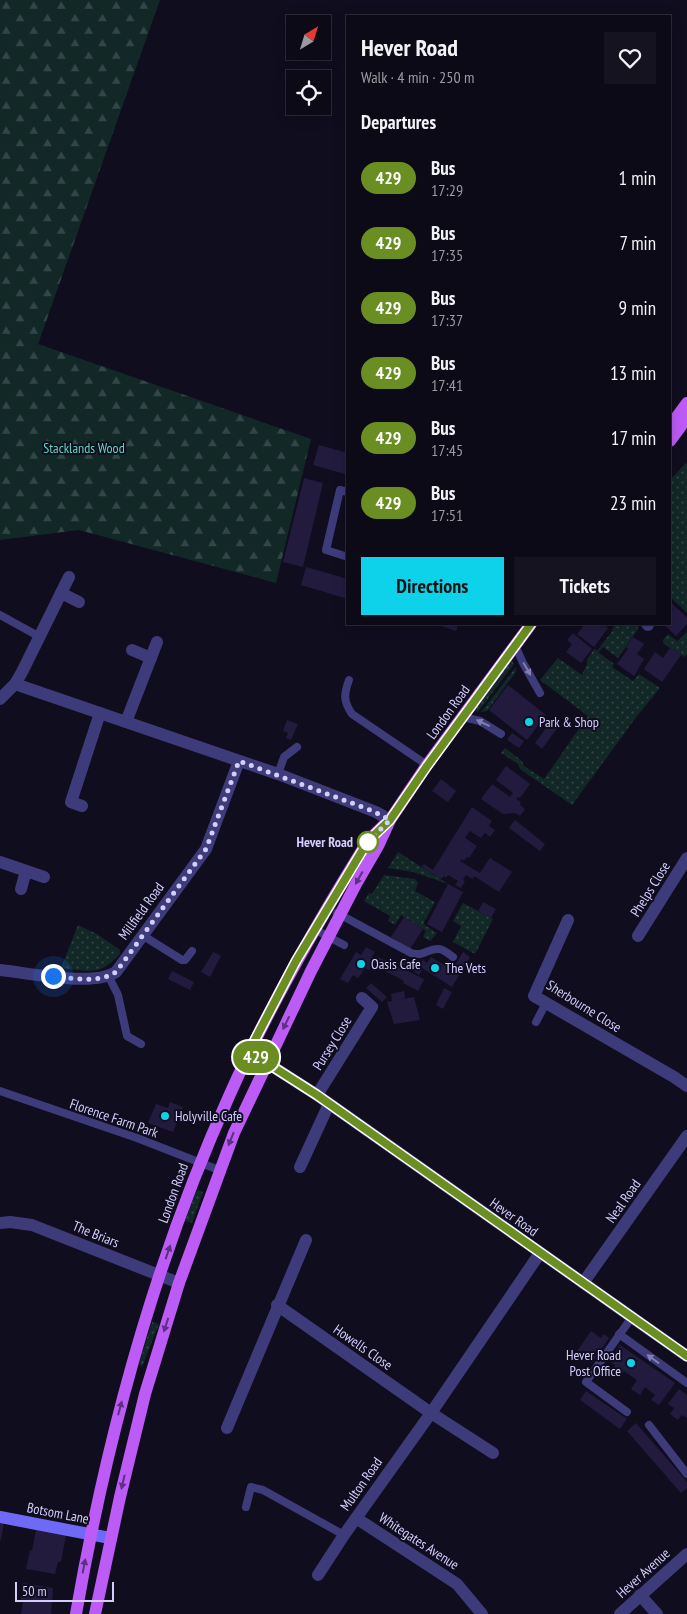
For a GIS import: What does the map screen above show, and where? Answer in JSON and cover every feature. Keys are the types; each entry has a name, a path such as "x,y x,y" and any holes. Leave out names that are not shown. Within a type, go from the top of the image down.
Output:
{"main road":[{"path":"671,425 687,403"},
{"path":"671,440 687,418"},
{"name":"London Road","path":"95,1614 110,1538 145,1394 179,1283 234,1133 329,936 390,820 427,766 530,625"},
{"name":"London Road","path":"76,1614 90,1535 121,1406 160,1276 200,1163 248,1053 314,929 368,841 390,820"}],"street":[{"path":"0,699 15,684 69,577"},
{"path":"61,593 79,602"},
{"path":"126,722 156,642"},
{"path":"132,650 151,658"},
{"path":"15,684 278,774 376,812 390,820"},
{"path":"82,806 71,802 100,713"},
{"name":"Millfield Road","path":"109,977 116,972 206,849 239,761"},
{"name":"Phelps Close","path":"638,936 687,858"},
{"path":"0,862 44,877"},
{"path":"21,889 26,871"},
{"name":"Sherbourne Close","path":"568,920 534,996 687,1086"},
{"path":"0,970 88,980 109,977"},
{"name":"Pursey Close","path":"317,1095 377,1011 362,998"},
{"name":"Hever Road","path":"248,1053 317,1095 687,1356"},
{"path":"300,1167 329,1104"},
{"name":"Neal Road","path":"583,1283 687,1136"},
{"name":"The Briars","path":"0,1223 10,1222 32,1225 179,1283"},
{"path":"227,1428 277,1305 306,1240"},
{"name":"Multon Road","path":"318,1575 540,1253"},
{"name":"Howells Close","path":"277,1305 431,1413"},
{"path":"431,1413 493,1453"},
{"name":"Botsom Lane","path":"0,1517 110,1538"},
{"name":"Whitegates Avenue","path":"356,1518 457,1584 482,1614"},
{"name":"Hever Avenue","path":"620,1614 687,1554"},
{"path":"640,1595 657,1614"}],"lane":[{"path":"346,492 340,490 326,550 346,555"},
{"path":"0,615 40,637"},
{"path":"516,645 523,663 540,693"},
{"path":"349,680 344,698 352,714 427,766"},
{"path":"463,717 480,721 501,734"},
{"path":"278,774 284,757 297,747"},
{"path":"328,907 411,953 420,956 432,950 440,949 453,957"},
{"path":"314,929 344,945"},
{"path":"142,935 182,960 185,960 192,951"},
{"path":"109,977 118,995 127,1036 140,1044"},
{"path":"536,1022 546,1003"},
{"name":"Florence Farm Park","path":"0,1091 137,1138 219,1170"},
{"path":"628,1412 586,1382 632,1317"},
{"path":"620,1334 687,1383"},
{"path":"649,1425 687,1474"},
{"path":"246,1506 251,1487 263,1490 344,1535"}],"green space":[{"name":"Stacklands Wood","path":"0,0 160,0 38,344 311,439 276,583 79,530 0,540"},
{"path":"687,464 687,613 671,598 671,479"},
{"path":"615,625 637,625 638,629 618,658 603,647 598,652 614,664 612,667 633,681 639,674 660,688 637,716 572,805 520,769 518,764 501,753 505,748 522,761 524,766 544,779 588,716 540,680 558,658 582,675 587,660 594,649 597,651"},
{"path":"687,632 687,654 684,657 664,644 663,640 668,634 677,641"},
{"path":"511,660 514,664 478,712 474,710"},
{"path":"516,667 516,672 487,711 481,712"},
{"path":"398,852 448,884 413,872 388,868"},
{"path":"384,875 415,879 418,883 415,891 435,902 423,924 437,933 430,941 423,937 426,931 401,915 395,925 388,921 390,916 364,901 369,893 372,894"},
{"path":"463,903 493,919 475,954 453,942 461,926 453,921"},
{"path":"78,925 97,934 120,950 120,954 106,966 94,971 61,968"},
{"path":"199,1190 203,1192 192,1223 185,1221 196,1192"},
{"path":"152,1322 159,1324 142,1367 139,1364"}],"building":[{"path":"319,445 346,452 346,474 313,465"},
{"path":"304,478 323,483 303,567 283,562"},
{"path":"306,567 346,578 346,598 301,585"},
{"path":"671,603 687,617 687,624 676,636 664,625 671,625"},
{"path":"438,625 458,625 456,631"},
{"path":"584,625 604,625 608,628 594,647 577,634"},
{"path":"573,633 592,649 581,663 566,652 572,644 567,640"},
{"path":"633,637 644,644 637,654 644,659 634,676 617,664 628,649 626,647"},
{"path":"670,648 681,655 662,682 644,669 655,652 663,658"},
{"path":"508,685 546,715 527,740 489,710"},
{"path":"287,720 298,724 291,740 286,738 288,733 283,731"},
{"path":"551,721 558,727 542,749 535,743"},
{"path":"512,733 524,741 519,748 507,740"},
{"path":"506,766 530,784 520,798 516,799 521,802 520,805 525,809 520,816 515,813 503,814 481,799 492,784 510,797 513,793 496,780"},
{"path":"441,779 456,791 448,802 432,791"},
{"path":"472,807 492,821 489,826 495,830 490,837 485,833 481,838 470,831 465,838 477,846 469,858 467,857 464,861 462,859 460,861 480,873 490,858 512,872 499,892 474,876 473,879 466,875 461,888 455,885 458,881 448,875 446,878 444,876 441,879 422,867 424,864 433,870"},
{"path":"515,820 545,844 540,851 509,828"},
{"path":"448,884 463,892 442,932 427,924"},
{"path":"483,902 496,909 491,918 478,911"},
{"path":"404,917 423,929 410,949 391,937"},
{"name":"Oasis Cafe","path":"366,947 375,952 371,959 374,961 369,970 365,968 358,978 353,975 348,983 340,979 356,952 361,955"},
{"path":"213,952 221,956 210,977 201,972"},
{"name":"The Vets","path":"463,952 470,957 452,987 419,966 423,960 427,963 431,957 452,970"},
{"path":"378,957 424,979 418,991 374,965"},
{"path":"403,959 422,970 419,975 401,963"},
{"path":"172,971 194,982 190,990 168,979"},
{"path":"371,983 387,997 382,1002 366,988"},
{"path":"444,988 452,992 443,1009 436,1005"},
{"path":"404,991 405,998 397,1000 414,997 420,1020 394,1024 387,1002 392,1001 391,994"},
{"name":"Holyville Cafe","path":"170,1102 183,1107 173,1132 148,1123 156,1104 168,1108"},
{"path":"591,1331 601,1338 604,1334 609,1338 592,1363 586,1359 583,1362 574,1356"},
{"path":"620,1345 675,1383 659,1405 651,1400 655,1395 645,1387 640,1395 631,1389 637,1380 624,1371 619,1379 610,1372 615,1365 609,1361"},
{"path":"679,1389 687,1395 687,1418 682,1415 678,1420 670,1414 674,1408 668,1404"},
{"path":"586,1391 627,1419 620,1429 580,1400"},
{"path":"636,1423 687,1482 687,1488 681,1493 627,1431"},
{"path":"0,1521 4,1522 1,1540 0,1540"},
{"path":"36,1529 66,1535 61,1562 58,1562 55,1574 26,1569"},
{"path":"23,1583 53,1588 51,1614 21,1614 23,1602 20,1602"}],"bus line":[{"name":"429","path":"530,625 390,820 368,841 314,929 248,1053 317,1095 687,1356"}],"place":[{"name":"Park & Shop","path":"529,722"},
{"name":"Hever Road","path":"368,842"},
{"name":"Oasis Cafe","path":"361,964"},
{"name":"The Vets","path":"435,968"},
{"name":"Holyville Cafe","path":"165,1116"},
{"name":"Hever Road Post Office","path":"631,1363"}],"route":[{"path":"53,976 88,980 109,977 116,972 206,849 239,761 373,811 390,820 368,842"}]}
